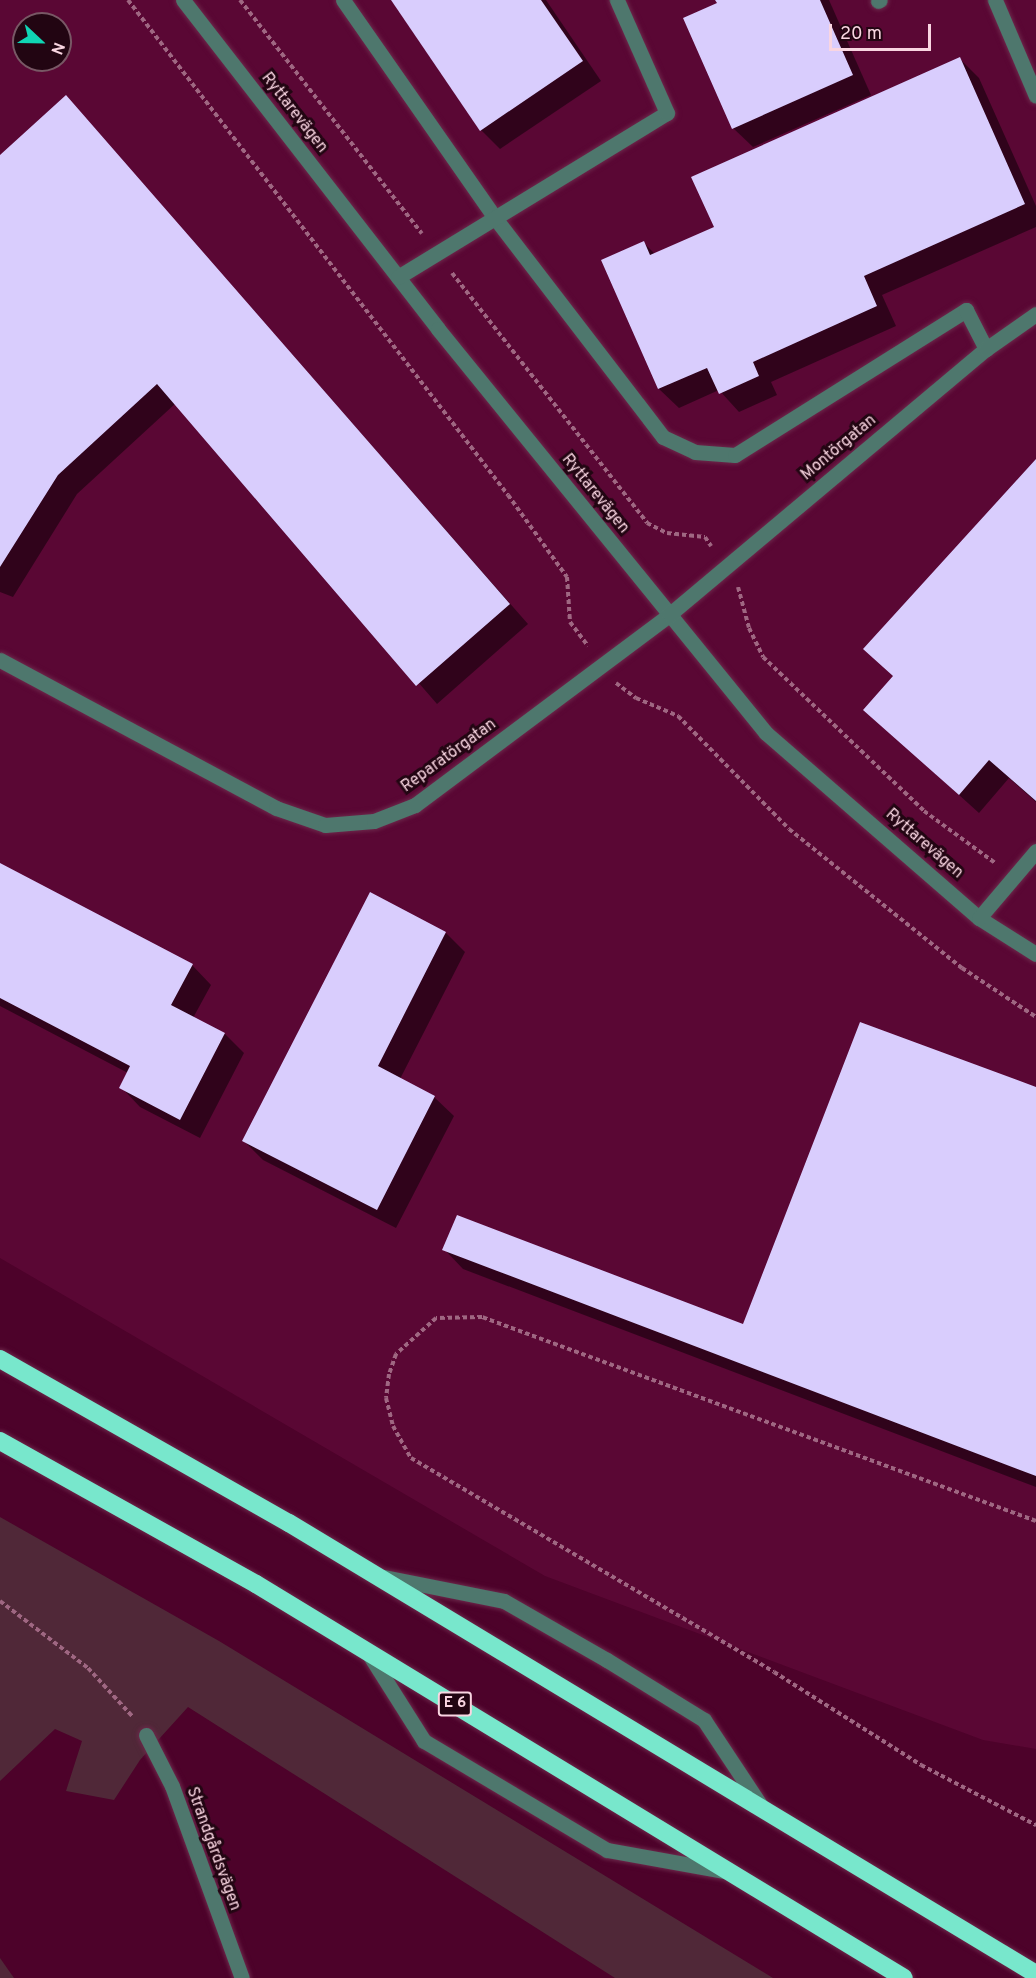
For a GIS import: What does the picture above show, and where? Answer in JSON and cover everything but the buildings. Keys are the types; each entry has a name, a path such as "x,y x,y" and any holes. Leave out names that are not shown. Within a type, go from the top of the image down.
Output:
{"highway":[{"path":"0,1359 377,1576 1036,1974"},
{"name":"E 6","path":"0,1441 256,1584 904,1978"}],"street":[{"name":"Ryttarevägen","path":"183,0 398,277 766,733 980,918 1036,954"},
{"path":"343,0 495,218 663,437 695,452 735,455 966,310 986,349"},
{"path":"398,277 435,251 495,218 667,113 617,0"},
{"path":"995,0 1036,96"},
{"name":"Montörgatan","path":"670,614 986,349 1036,314"},
{"name":"Reparatörgatan","path":"0,660 276,808 325,825 374,821 415,805 670,614"},
{"path":"980,918 1036,850"},
{"path":"377,1576 504,1601 607,1660 704,1720 763,1809"},
{"path":"368,1651 424,1741 607,1850 729,1872"},
{"name":"Strandgårdsvägen","path":"146,1735 172,1786 242,1978"}],"path":[{"path":"128,0 521,513 567,577 570,622 620,688 678,716 789,829 884,908 962,968 1036,1017"},
{"path":"240,0 648,524 666,532 705,537 743,594 749,628 763,657 924,811 1014,877"},
{"path":"1036,1521 482,1317 436,1318 396,1354 388,1374 386,1398 393,1426 411,1458 774,1672 921,1765 1036,1825"},
{"path":"0,1601 88,1668 123,1704 146,1735"}],"shaded area":[{"path":"0,0 1036,0 1036,1749 983,1740 545,1576 0,1258"},
{"path":"0,1517 219,1641 773,1978 615,1978 188,1707 140,1760 114,1800 66,1791 82,1741 55,1729 0,1781"},
{"path":"0,1958 14,1978 0,1978"}]}
